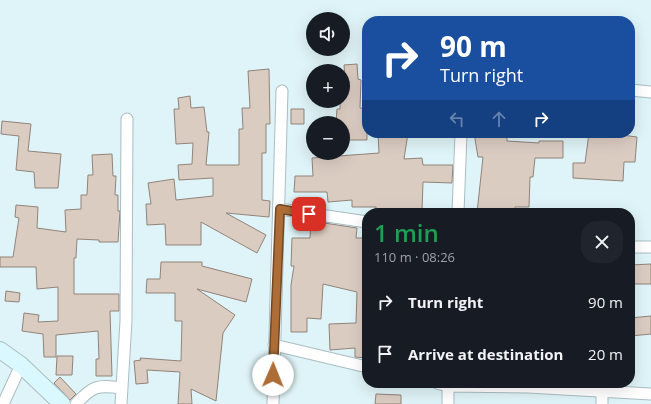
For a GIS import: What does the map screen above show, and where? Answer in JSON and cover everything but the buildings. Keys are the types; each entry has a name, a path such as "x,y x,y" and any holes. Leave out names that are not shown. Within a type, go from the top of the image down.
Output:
{"street":[{"path":"635,90 651,92"},
{"path":"273,404 280,209 282,91"},
{"path":"122,404 126,321 127,119"},
{"path":"458,208 461,138"},
{"path":"280,209 362,221"},
{"path":"635,247 651,247"},
{"path":"274,345 362,366"},
{"path":"0,350 20,365 62,404"},
{"path":"3,404 20,365"},
{"path":"76,404 88,390 98,386 122,388"},
{"path":"446,388 448,404"},
{"path":"535,388 651,394"},
{"path":"602,391 602,404"}],"route":[{"path":"273,375 280,209 309,214"}]}
